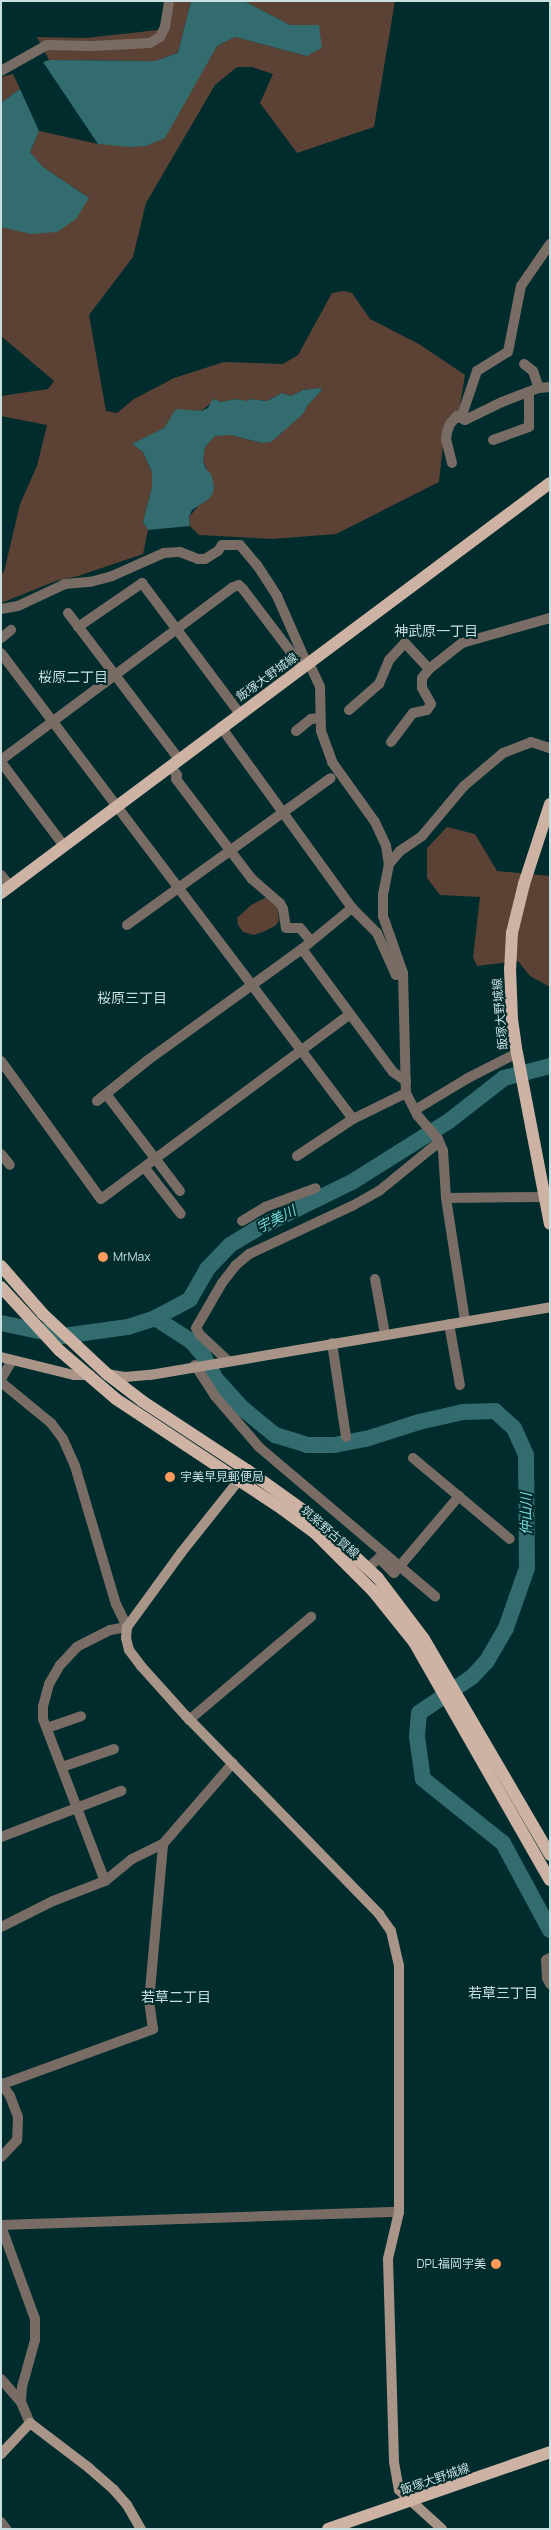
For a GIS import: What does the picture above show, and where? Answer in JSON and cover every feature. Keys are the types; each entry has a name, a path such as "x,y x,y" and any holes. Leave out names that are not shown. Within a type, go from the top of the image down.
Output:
{"main road":[{"name":"飯塚大野城線","path":"6,890 550,483"},
{"name":"飯塚大野城線","path":"550,804 524,884 512,933 511,992 523,1091 546,1196 550,1224"},
{"name":"筑紫野古賀線","path":"1,1266 43,1314 77,1348 107,1374 142,1401 247,1470 313,1517 368,1568 424,1640 443,1682"},
{"name":"筑紫野古賀線","path":"1,1287 59,1350 116,1399 308,1528 373,1591 443,1682 550,1855"},
{"name":"筑紫野古賀線","path":"458,1706 550,1880"},
{"name":"飯塚大野城線","path":"328,2529 550,2452"}],"street":[{"path":"1,71 47,44 92,46 150,43 160,37 165,27 169,1"},
{"path":"461,418 477,371 508,352 521,286 550,244"},
{"path":"452,463 446,439 450,424 457,416 465,420 476,416 484,409 544,388 533,371 524,364"},
{"path":"493,440 528,427 529,392"},
{"path":"1,609 18,606 65,584 90,582 112,576 164,553 180,552 198,559 205,559 218,551 222,545 240,545 257,565 277,596 306,665"},
{"path":"78,627 142,583 240,714"},
{"path":"64,846 1,761 233,587 239,585 306,665 320,687 319,718 321,731 332,762 375,822 386,846 389,864 383,894 383,916 403,972 406,1093 416,1112 439,1141 443,1151 446,1198 465,1321"},
{"path":"68,613 115,675 174,763 176,779 252,879 280,903 286,928 300,928 311,941"},
{"path":"391,742 413,713 428,710 431,704 421,682 429,669 462,643 550,618"},
{"path":"1,638 11,630"},
{"path":"349,710 379,684 389,660 405,643 429,669"},
{"path":"1,654 353,1119"},
{"path":"296,731 311,719 319,718"},
{"path":"222,727 352,908 377,933 396,975 403,972"},
{"path":"389,864 400,851 422,836 464,786 504,753 531,742 550,748"},
{"path":"127,925 331,778"},
{"path":"1,874 6,890"},
{"path":"180,1191 156,1159 101,1098 148,1060 302,949 352,908"},
{"path":"302,949 393,1072 406,1081"},
{"path":"1,1061 101,1198 145,1168 350,1014"},
{"path":"416,1112 468,1078 518,1056"},
{"path":"297,1156 353,1119 406,1093"},
{"path":"225,1361 197,1332 197,1323 236,1266 249,1254 280,1236 352,1206 379,1191 439,1141"},
{"path":"1,1154 10,1165"},
{"path":"145,1168 181,1214"},
{"path":"242,1221 265,1207 316,1188"},
{"path":"446,1198 546,1196"},
{"path":"375,1279 384,1334"},
{"path":"1,1357 74,1375 107,1374 125,1377 150,1375 550,1307"},
{"path":"450,1324 460,1385"},
{"path":"332,1343 346,1437"},
{"path":"12,1361 1,1381 52,1423 63,1438 75,1466 116,1604 127,1626 126,1638 129,1650 189,1720 379,1914 392,1930 399,1966 399,2212 388,2258 394,2452 399,2490 442,2529"},
{"path":"195,1366 215,1396 259,1447 435,1596"},
{"path":"413,1458 510,1539"},
{"path":"105,1881 43,1719 43,1707 49,1684 60,1665 77,1647 110,1630 127,1626 181,1553 247,1470"},
{"path":"368,1568 379,1558 394,1573 459,1496"},
{"path":"189,1720 311,1616"},
{"path":"47,1728 81,1716"},
{"path":"62,1768 114,1749"},
{"path":"1,1927 53,1901 105,1881 132,1859 163,1844 232,1763"},
{"path":"1,1837 120,1791"},
{"path":"1,2157 17,2140 18,2118 2,2084 153,2029 150,2002 163,1844"},
{"path":"548,1959 547,1978 550,1984"},
{"path":"21,2402 22,2387 35,2340 35,2320 4,2240 1,2225 399,2212"},
{"path":"2,2381 21,2402 30,2423 89,2468 114,2490 127,2505 141,2529"},
{"path":"1,2454 30,2423"},
{"path":"1,2522 6,2529"}],"shaded area":[{"path":"172,1 191,1 178,53 155,61 49,60 37,37 85,38 158,30"},
{"path":"244,1 395,1 374,127 297,153 260,103 273,74 252,67 237,67 215,85 146,203 133,257 89,315 106,411 117,413 134,399 174,378 224,362 283,364 298,355 332,293 343,291 352,293 370,319 419,344 465,375 459,411 444,436 439,482 336,534 272,539 199,535 190,526 189,517 200,504 209,499 214,486 203,461 205,447 215,436 220,435 231,435 262,443 282,433 285,427 303,414 307,406 322,390 320,388 303,390 291,396 282,393 267,401 251,399 246,402 237,399 220,402 216,399 201,411 176,410 164,428 132,444 143,452 152,472 152,487 143,522 148,530 143,554 78,576 56,581 1,603 1,574 4,572 20,504 37,466 47,425 1,416 1,396 48,389 54,381 1,336 1,227 12,229 89,198 43,167 30,152 39,131 98,144 203,69 217,46 235,37 307,56 319,25 290,25"},
{"path":"13,74 20,89 1,103 1,77"},
{"path":"447,827 475,834 497,871 550,876 550,987 530,976 518,961 477,966 473,957 480,897 440,895 427,878 427,848"},
{"path":"267,897 277,905 279,921 275,926 254,935 243,932 238,925 237,918 251,905"}],"water":[{"path":"191,1 244,1 290,25 319,25 322,48 307,56 235,37 217,46 165,138 146,146 130,147 98,144 43,62 49,60 155,61 178,53"},
{"path":"20,89 39,131 30,152 43,167 89,198 76,219 57,232 31,234 1,227 1,103"},
{"path":"320,388 322,390 307,406 303,414 271,442 262,443 231,435 215,436 205,447 203,461 206,469 211,474 214,486 213,493 209,499 192,510 189,517 190,526 148,530 143,522 152,487 152,472 143,452 132,444 164,428 176,409 201,411 208,408 212,400 216,399 220,402 237,399 267,401 282,393 291,396 303,390"}],"waterway":[{"name":"宇美川","path":"1,1323 63,1336 128,1327 155,1318 190,1299 207,1269 230,1245 260,1227 352,1182 449,1121 504,1078 550,1066"},
{"name":"仲山川","path":"155,1318 191,1341 203,1355 215,1378 242,1408 275,1435 307,1445 334,1445 366,1439 419,1422 463,1412 495,1411 514,1428 526,1455 527,1568 506,1628 486,1662 472,1677 419,1713 417,1737 423,1779 503,1843 550,1930"}],"place":[{"name":"MrMax","path":"103,1257"},
{"name":"宇美早見郵便局","path":"170,1477"},
{"name":"DPL福岡宇美","path":"496,2264"}],"district":[{"name":"神武原一丁目","path":"436,631"},
{"name":"桜原二丁目","path":"73,677"},
{"name":"桜原三丁目","path":"132,998"},
{"name":"若草三丁目","path":"503,1993"},
{"name":"若草二丁目","path":"176,1997"}]}
